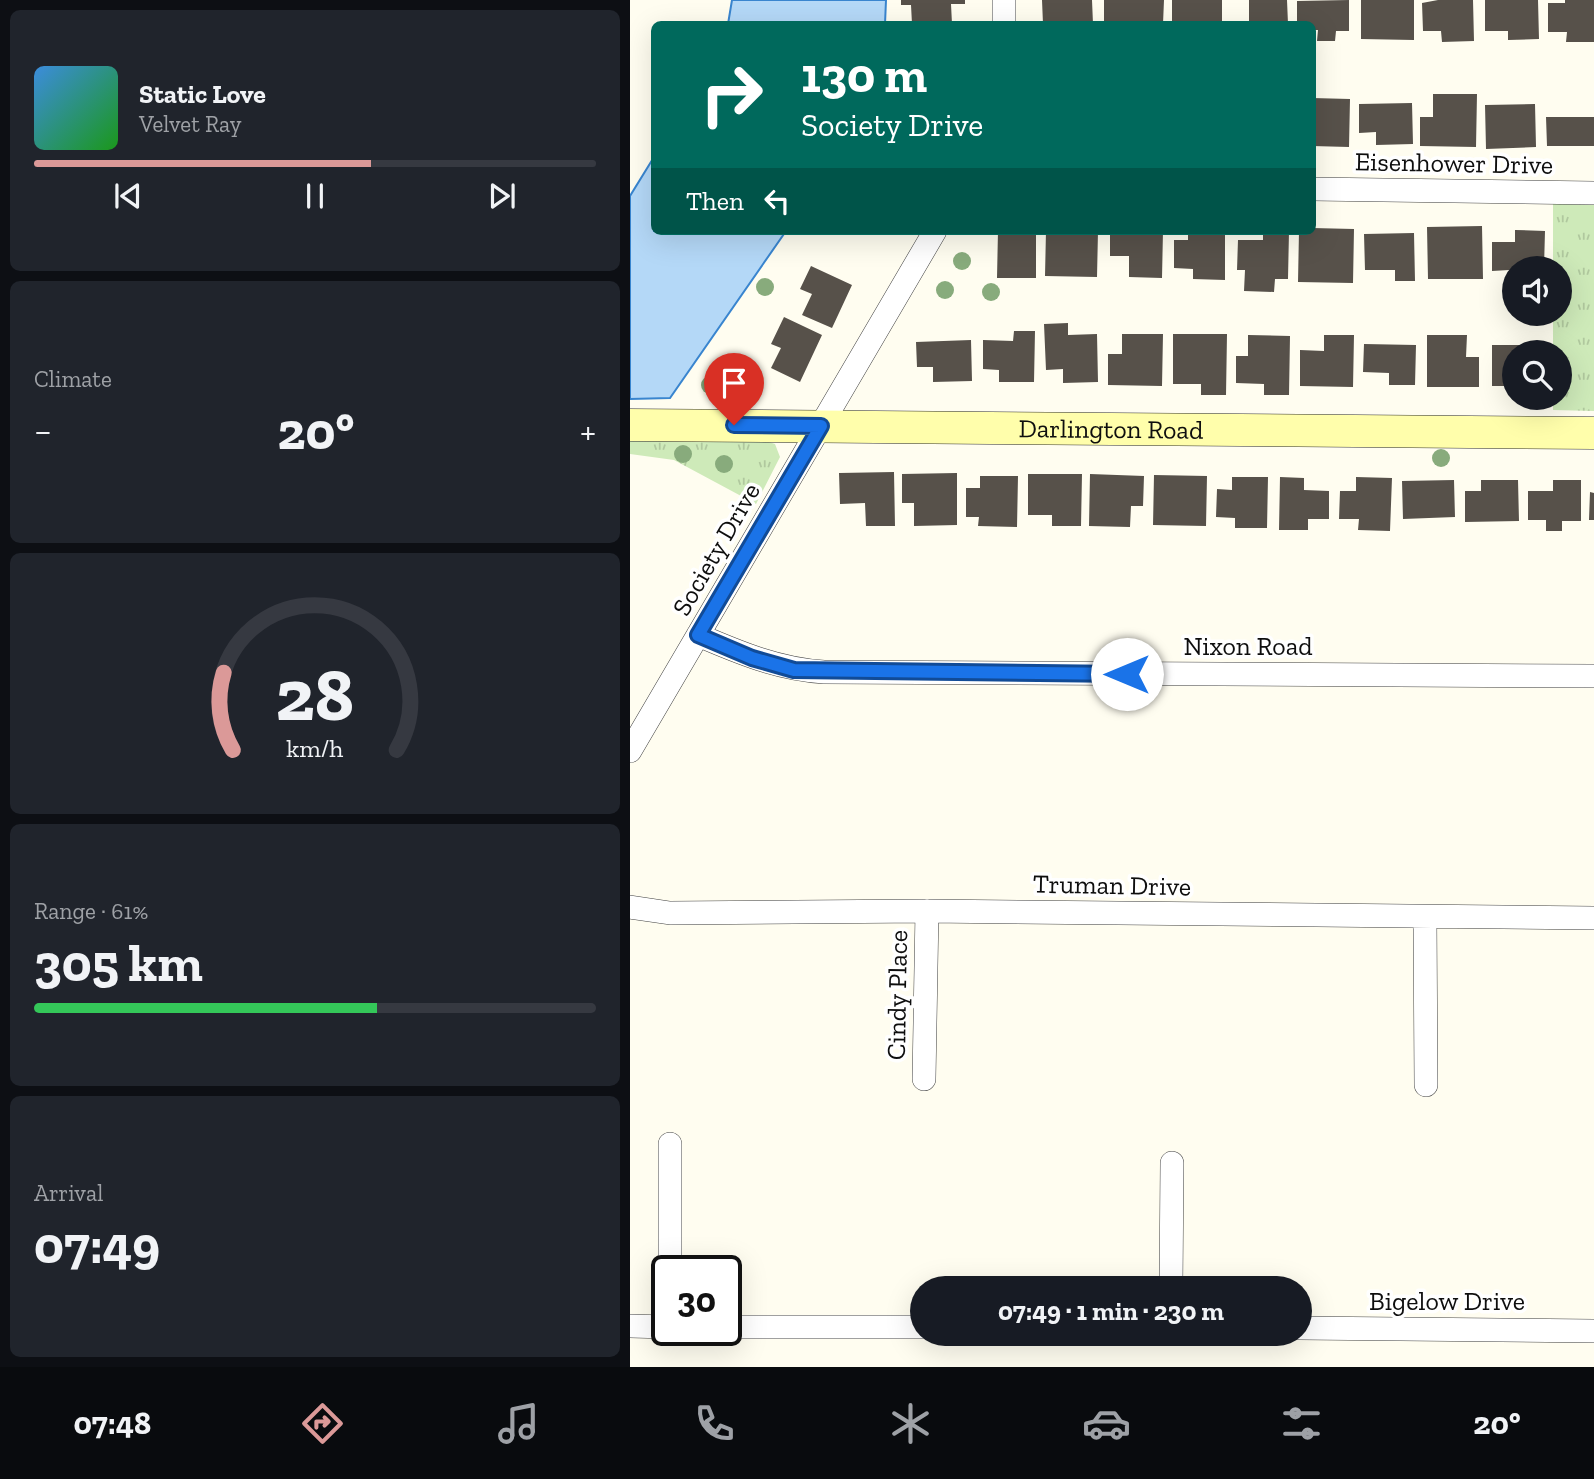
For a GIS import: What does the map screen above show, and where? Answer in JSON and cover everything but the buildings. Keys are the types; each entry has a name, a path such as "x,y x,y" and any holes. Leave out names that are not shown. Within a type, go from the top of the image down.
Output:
{"street":[{"path":"1004,0 1004,21"},
{"name":"Eisenhower Drive","path":"1316,189 1594,192"},
{"name":"Society Drive","path":"630,751 933,235"},
{"name":"Darlington Road","path":"630,425 1594,433"},
{"name":"Nixon Road","path":"698,635 752,658 794,670 824,672 1594,677"},
{"name":"Truman Drive","path":"630,907 670,913 926,911 1594,918"},
{"name":"Cindy Place","path":"924,1079 926,911"},
{"path":"1424,917 1426,1085"},
{"path":"670,1144 670,1255"},
{"path":"1171,1163 1171,1276"},
{"path":"630,1326 651,1326"},
{"path":"742,1327 910,1327"},
{"name":"Bigelow Drive","path":"1312,1328 1594,1331"}],"green space":[{"path":"1553,202 1594,203 1594,411 1553,410 1572,410 1572,340 1553,340 1553,326 1572,326 1572,256 1553,256"},
{"path":"760,439 775,444 780,457 756,504 674,460 630,454 630,440"}],"water":[{"path":"732,0 886,0 885,21 728,21"},
{"path":"651,162 651,235 783,235 670,398 630,399 630,196"}],"route":[{"path":"734,425 821,426 698,635 752,658 794,670 1127,674"}]}
